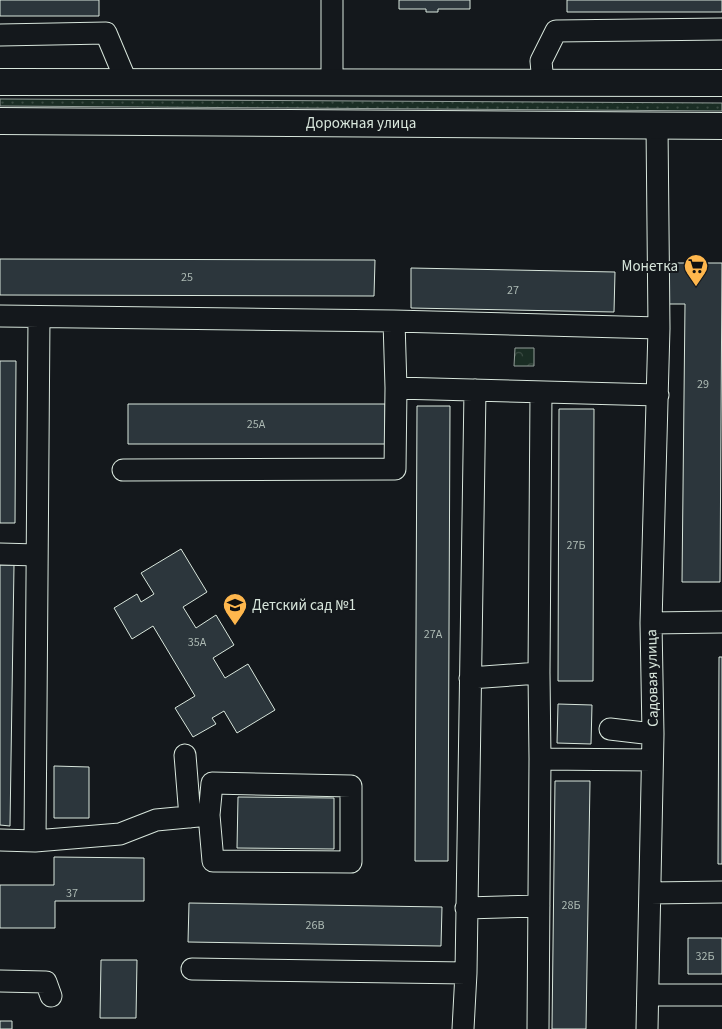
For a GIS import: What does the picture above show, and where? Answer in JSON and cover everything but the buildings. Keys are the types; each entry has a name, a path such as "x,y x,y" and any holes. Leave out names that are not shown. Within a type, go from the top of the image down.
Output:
{"main road":[{"path":"0,82 722,83"},
{"name":"Дорожная улица","path":"0,121 722,126"}],"street":[{"path":"332,0 332,83"},
{"path":"542,83 541,61 556,31 722,28"},
{"path":"0,35 106,33 127,82"},
{"name":"Садовая улица","path":"647,1029 653,734 650,623 659,328 657,126"},
{"path":"0,316 659,328"},
{"path":"35,841 39,317"},
{"path":"123,470 395,469 396,388 394,322"},
{"path":"396,388 658,395"},
{"path":"463,1029 466,972 475,390"},
{"path":"538,1029 541,392"},
{"path":"0,554 37,555"},
{"path":"650,623 722,622"},
{"path":"470,678 539,673"},
{"path":"610,729 653,734"},
{"path":"185,755 200,816 213,861 351,862 351,786 212,784 200,816"},
{"path":"540,759 652,760"},
{"path":"0,840 35,841 120,834 156,820 200,816"},
{"path":"650,893 722,892"},
{"path":"466,908 539,906"},
{"path":"192,969 466,972"},
{"path":"0,981 46,982 50,996"},
{"path":"649,995 722,995"}],"green space":[{"path":"0,99 722,103 722,111 0,106"},
{"path":"515,348 534,348 534,366 514,366"}],"place":[{"name":"Монетка","path":"696,287"},
{"name":"Детский сад №1","path":"235,626"}]}
